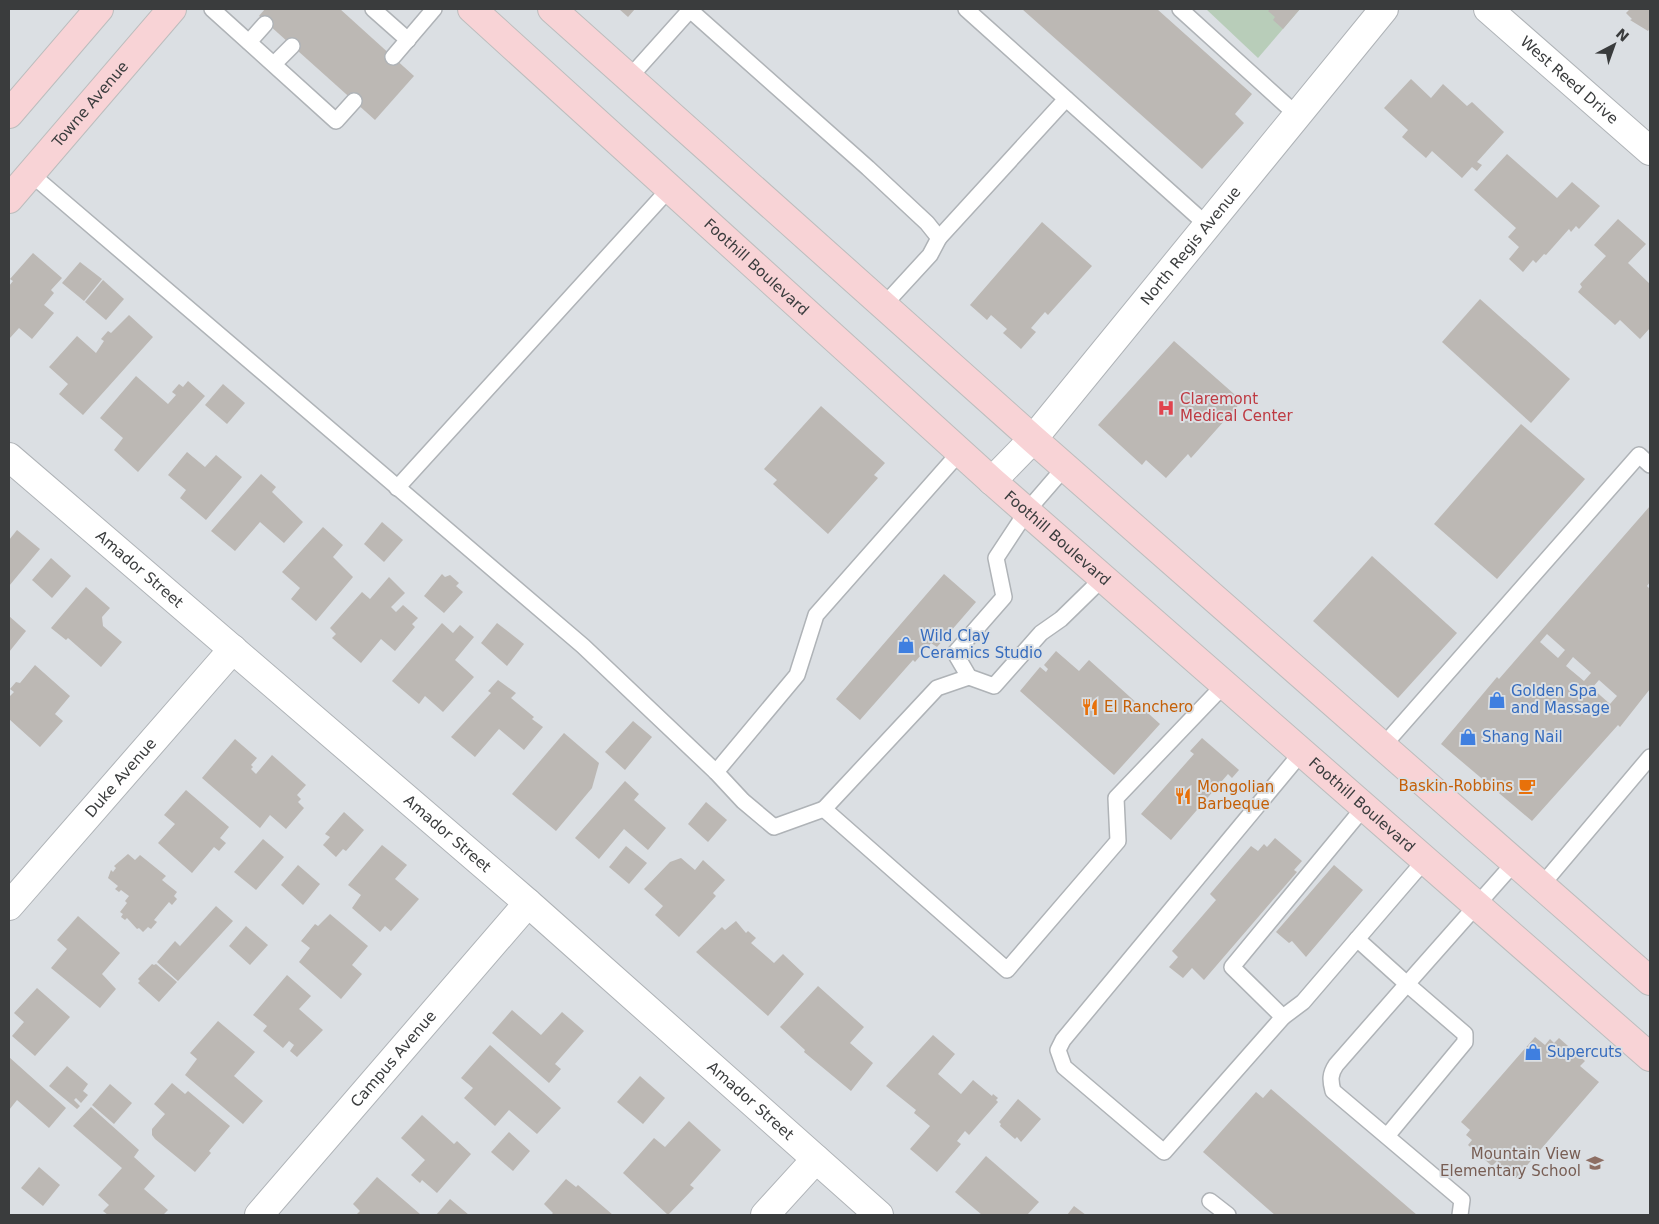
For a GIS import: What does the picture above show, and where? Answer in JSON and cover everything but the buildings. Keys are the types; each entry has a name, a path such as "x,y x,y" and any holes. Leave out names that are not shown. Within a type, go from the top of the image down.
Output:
{"main road":[{"name":"Towne Avenue","path":"9,199 172,9"},
{"name":"Foothill Boulevard","path":"472,9 992,481 1650,1057"},
{"path":"552,9 1033,439 1650,981"},
{"path":"9,114 89,12"}],"street":[{"name":"North Regis Avenue","path":"992,481 1033,439 1384,9"},
{"name":"West Reed Drive","path":"1488,9 1650,151"},
{"name":"Amador Street","path":"9,457 528,903 879,1215"},
{"name":"Duke Avenue","path":"9,906 233,649"},
{"name":"Campus Avenue","path":"259,1215 528,903"},
{"path":"766,1215 816,1159"}],"lane":[{"path":"212,9 336,121 354,101"},
{"path":"373,9 408,40"},
{"path":"393,57 434,9"},
{"path":"629,78 691,9 868,168 927,223 939,238"},
{"path":"966,9 1207,225"},
{"path":"1180,9 1297,115"},
{"path":"249,42 265,24"},
{"path":"274,64 292,46"},
{"path":"884,305 930,255 939,238 1066,99"},
{"path":"31,174 583,646 716,772 743,801 774,827 824,809 937,688 969,677 994,686 1041,633 1061,619 1103,578"},
{"path":"397,488 670,188"},
{"path":"716,772 797,676 816,615 960,452"},
{"path":"1383,746 1639,455 1650,465"},
{"path":"969,677 955,653 1004,597 996,558 1026,511 1065,467"},
{"path":"824,809 1007,970 1118,841 1116,798 1225,684"},
{"path":"1302,752 1063,1040 1058,1050 1064,1067 1164,1152 1283,1017 1302,1002 1425,860"},
{"path":"1541,886 1650,757"},
{"path":"1283,1017 1232,967 1365,806"},
{"path":"1460,1215 1462,1200 1333,1090 1330,1081 1331,1072 1515,862"},
{"path":"1357,939 1466,1034 1465,1042 1387,1136"},
{"path":"1210,1201 1228,1215"}],"green space":[{"path":"1206,9 1300,9 1258,58"}],"place":[{"name":"Claremont Medical Center","path":"1166,408"},
{"name":"Wild Clay Ceramics Studio","path":"906,645"},
{"name":"Golden Spa and Massage","path":"1497,700"},
{"name":"El Ranchero","path":"1090,707"},
{"name":"Shang Nail","path":"1468,737"},
{"name":"Baskin-Robbins","path":"1527,786"},
{"name":"Mongolian Barbeque","path":"1183,796"},
{"name":"Supercuts","path":"1533,1052"},
{"name":"Mountain View Elementary School","path":"1595,1163"}]}
